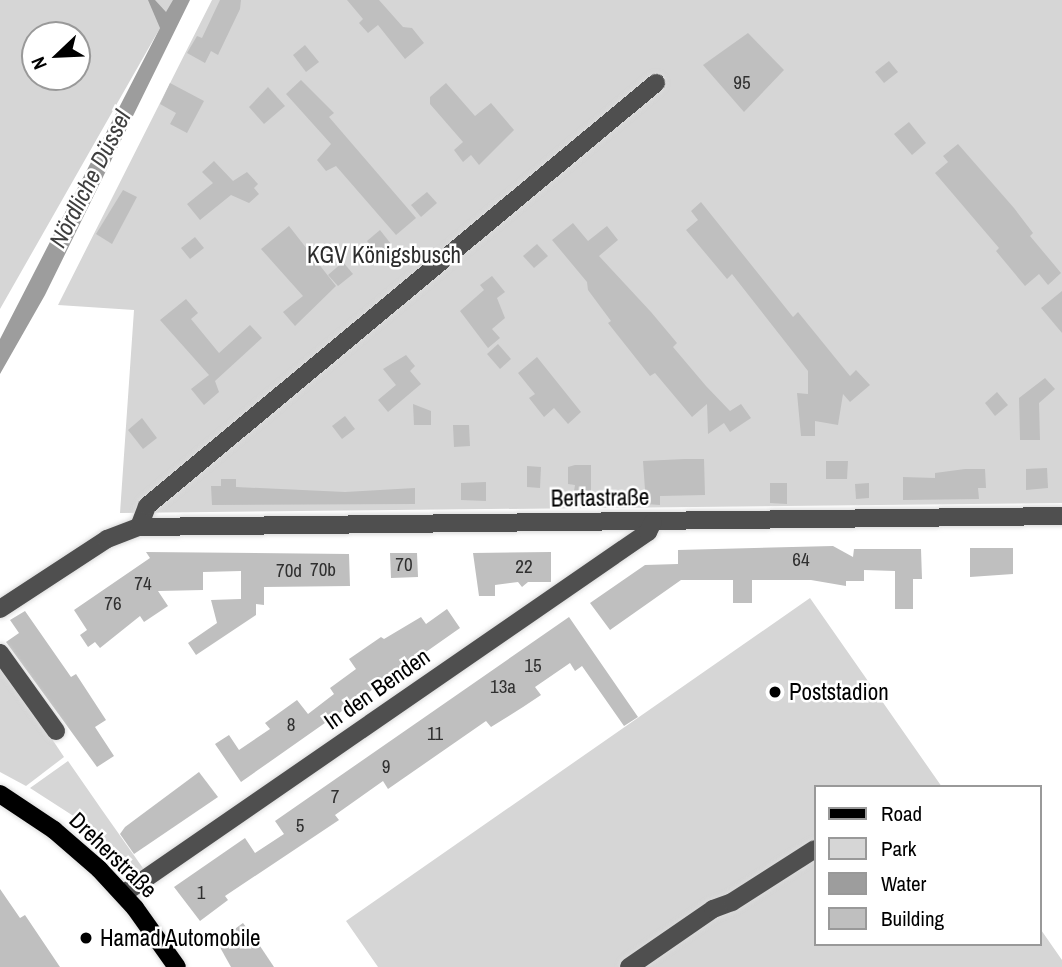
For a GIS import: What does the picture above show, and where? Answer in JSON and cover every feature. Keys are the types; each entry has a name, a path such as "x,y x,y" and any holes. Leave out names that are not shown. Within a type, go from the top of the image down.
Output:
{"main road":[{"name":"Dreherstraße","path":"0,794 76,848 124,894 177,967"}],"street":[{"path":"139,527 147,506 656,83"},
{"name":"Bertastraße","path":"0,609 107,539 139,527 1062,516"},
{"name":"In den Benden","path":"124,894 648,532 653,522"},
{"path":"0,653 56,732"},
{"path":"628,967 713,909 732,902 814,850"}],"green space":[{"path":"0,0 176,0 0,309"},
{"name":"KGV Königsbusch","path":"212,0 1062,0 1062,503 120,513 134,310 58,305"},
{"name":"Poststadion","path":"810,598 941,785 814,785 814,946 1041,946 1041,930 1062,960 1062,967 378,967 346,921"},
{"path":"0,661 64,757 26,786 0,772"},
{"path":"68,761 145,871 141,873 89,826 30,788"}],"water":[{"name":"Nördliche Düssel","path":"148,0 155,0 166,12 173,0 190,0 45,295 0,374 0,339 160,28"}],"building":[{"path":"220,0 241,0 240,9 218,55 211,51 205,63 187,53 197,36 202,38"},
{"path":"347,0 379,0 403,27 412,28 424,43 405,59 378,25 368,33 359,23 363,19"},
{"path":"748,33 784,70 744,112 703,65"},
{"path":"305,45 319,62 306,72 293,55"},
{"path":"889,61 898,72 884,83 875,72"},
{"path":"301,80 334,113 329,117 416,218 396,235 336,166 326,171 317,160 331,144 286,94"},
{"path":"170,83 204,101 187,133 170,124 176,113 160,104"},
{"path":"446,83 475,116 491,103 514,130 479,165 471,155 463,162 454,150 463,142 430,104 430,97"},
{"path":"268,87 285,106 264,124 249,107"},
{"path":"909,122 926,143 912,155 894,134"},
{"path":"958,144 1014,208 1033,233 1030,236 1061,273 1048,285 1039,274 1025,286 996,251 999,248 935,173 948,162 943,156"},
{"path":"214,161 233,181 247,172 258,184 254,188 259,194 249,203 231,195 200,220 187,204 213,183 202,172"},
{"path":"123,190 137,197 112,244 96,234"},
{"path":"427,192 437,203 421,217 411,205"},
{"path":"701,202 793,317 798,312 850,376 856,370 870,385 850,402 843,394 838,425 815,421 815,436 801,436 797,393 808,394 808,371 732,274 727,279 686,230 698,220 691,211"},
{"path":"573,223 588,241 607,226 618,240 599,256 677,343 673,347 706,386 730,411 741,404 751,418 730,432 724,423 708,434 707,404 692,417 655,373 650,376 608,323 611,321 588,290 587,282 552,240"},
{"path":"289,226 336,286 295,326 283,312 303,296 261,249"},
{"path":"380,230 391,244 377,255 367,241"},
{"path":"195,237 204,248 190,259 181,248"},
{"path":"537,244 548,256 534,268 523,256"},
{"path":"343,262 353,274 338,286 328,275"},
{"path":"492,276 505,292 497,298 505,318 492,329 500,338 488,348 460,311 484,290 480,285"},
{"path":"1062,291 1062,333 1041,308"},
{"path":"186,299 198,313 191,319 219,353 250,325 262,338 215,381 219,392 204,405 191,389 209,375 160,320"},
{"path":"498,344 511,359 500,369 487,354"},
{"path":"406,355 415,366 410,371 421,384 388,412 378,400 396,385 383,369"},
{"path":"537,357 581,412 568,424 554,408 544,417 529,398 535,394 518,373"},
{"path":"1045,378 1055,389 1039,403 1040,440 1020,440 1019,398"},
{"path":"997,392 1008,405 995,416 985,403"},
{"path":"413,404 431,411 431,425 414,425"},
{"path":"345,416 355,429 342,439 332,426"},
{"path":"142,418 157,438 143,449 128,430"},
{"path":"453,425 469,425 470,446 454,447"},
{"path":"704,459 705,495 660,496 660,505 646,504 643,461"},
{"path":"826,461 848,461 847,479 826,479"},
{"path":"591,465 591,492 574,491 575,485 568,484 568,467"},
{"path":"527,466 541,467 540,488 527,487"},
{"path":"1047,468 1048,488 1026,490 1026,469"},
{"path":"985,469 986,488 978,488 979,499 903,500 903,477 935,478 935,473"},
{"path":"221,479 236,479 236,487 345,492 415,488 415,504 212,505 211,486 221,486"},
{"path":"486,482 486,501 461,500 461,483"},
{"path":"770,483 787,483 787,504 770,503"},
{"path":"869,483 869,498 856,499 855,484"},
{"path":"833,546 853,557 854,549 921,549 922,579 913,579 913,609 895,609 895,571 864,570 864,581 846,581 846,586 811,580 752,580 752,603 733,603 733,580 681,580 610,630 590,603 645,565 678,564 678,550"},
{"path":"970,548 1013,548 1013,574 970,577"},
{"path":"146,552 349,554 350,586 264,587 264,605 256,604 256,615 196,655 188,643 217,623 211,600 241,599 241,571 203,572 203,590 158,591 168,606 144,622 140,616 100,648 95,642 88,647 80,635 87,630 74,610 150,558"},
{"path":"551,552 551,582 528,582 522,587 518,582 495,585 495,596 479,596 473,553"},
{"path":"390,553 417,553 418,577 391,578"},
{"path":"447,609 460,628 241,782 215,744 229,735 239,750 270,729 265,723 297,700 308,714 334,694 330,688 356,669 349,659 381,637 384,639 421,617 426,624"},
{"path":"25,611 71,677 76,674 106,720 95,727 114,756 97,767 6,642 19,633 10,620"},
{"path":"569,617 638,717 624,726 582,666 575,671 570,663 535,687 541,695 523,707 491,727 486,721 388,789 383,781 335,815 339,820 225,896 228,900 200,921 174,887 245,838 255,853 284,834 275,821"},
{"path":"199,772 218,797 134,854 120,834 125,827"},
{"path":"0,889 20,918 25,915 60,967 0,967"},
{"path":"243,923 274,967 231,967 217,942"}],"place":[{"name":"Poststadion","path":"775,692"},
{"name":"Hamad Automobile","path":"86,938"}]}
